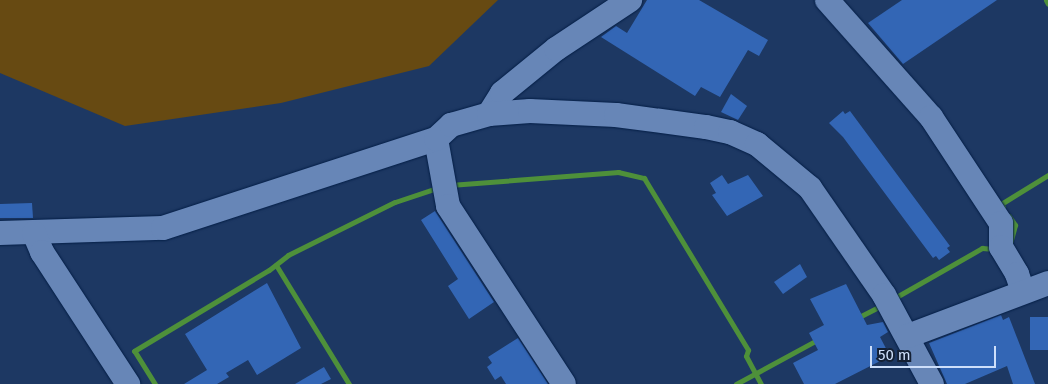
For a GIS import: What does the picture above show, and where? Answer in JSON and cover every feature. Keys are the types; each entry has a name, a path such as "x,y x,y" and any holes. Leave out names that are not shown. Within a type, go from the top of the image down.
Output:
{"street":[{"path":"489,114 502,93 556,49 630,0"},
{"path":"827,0 931,117 1001,223 1001,247 1018,274 1023,291"},
{"path":"0,233 163,228 436,138 451,125 489,114 530,112 616,115 730,132 757,144 810,188 884,295 908,336 932,384"},
{"path":"436,138 448,206 564,384"},
{"path":"34,233 42,252 128,384"},
{"path":"908,336 1048,283"}],"shaded area":[{"path":"0,0 498,0 429,66 281,103 125,126 0,73"}],"building":[{"path":"647,0 699,0 768,40 759,56 748,50 720,97 701,87 695,96 601,37 616,26 627,33"},
{"path":"902,0 997,0 903,64 868,23"},
{"path":"731,94 747,106 738,120 721,112"},
{"path":"843,111 845,114 850,111 950,246 947,248 950,252 939,260 936,256 933,258 843,137 829,123"},
{"path":"722,175 728,184 748,175 763,196 727,216 712,195 716,193 710,183"},
{"path":"32,203 33,218 0,218 0,204"},
{"path":"435,211 494,302 469,319 448,286 458,279 421,220"},
{"path":"800,264 807,277 783,294 774,282"},
{"path":"267,283 301,348 257,375 248,360 226,373 229,377 217,384 184,384 207,370 185,334"},
{"path":"846,284 867,325 883,322 888,332 880,337 890,356 835,384 804,384 793,363 818,350 809,333 824,325 810,299"},
{"path":"1001,315 1003,320 1009,317 1035,384 1013,384 1007,366 965,384 947,384 929,343"},
{"path":"1030,317 1048,317 1048,350 1030,350"},
{"path":"518,338 548,384 506,384 501,376 495,380 487,367 492,363 488,357"},
{"path":"324,367 331,379 321,384 295,384"}],"waterway":[{"path":"1046,0 1048,4"},
{"path":"450,185 618,172 644,178 748,350 746,356 761,384"},
{"path":"1003,207 1001,204 1048,175"},
{"path":"155,384 134,351 269,270 288,255 395,202 440,187"},
{"path":"1009,216 1015,225 1010,244"},
{"path":"898,296 982,248 994,249"},
{"path":"276,265 349,384"},
{"path":"857,318 882,305"},
{"path":"736,384 819,339"}]}
